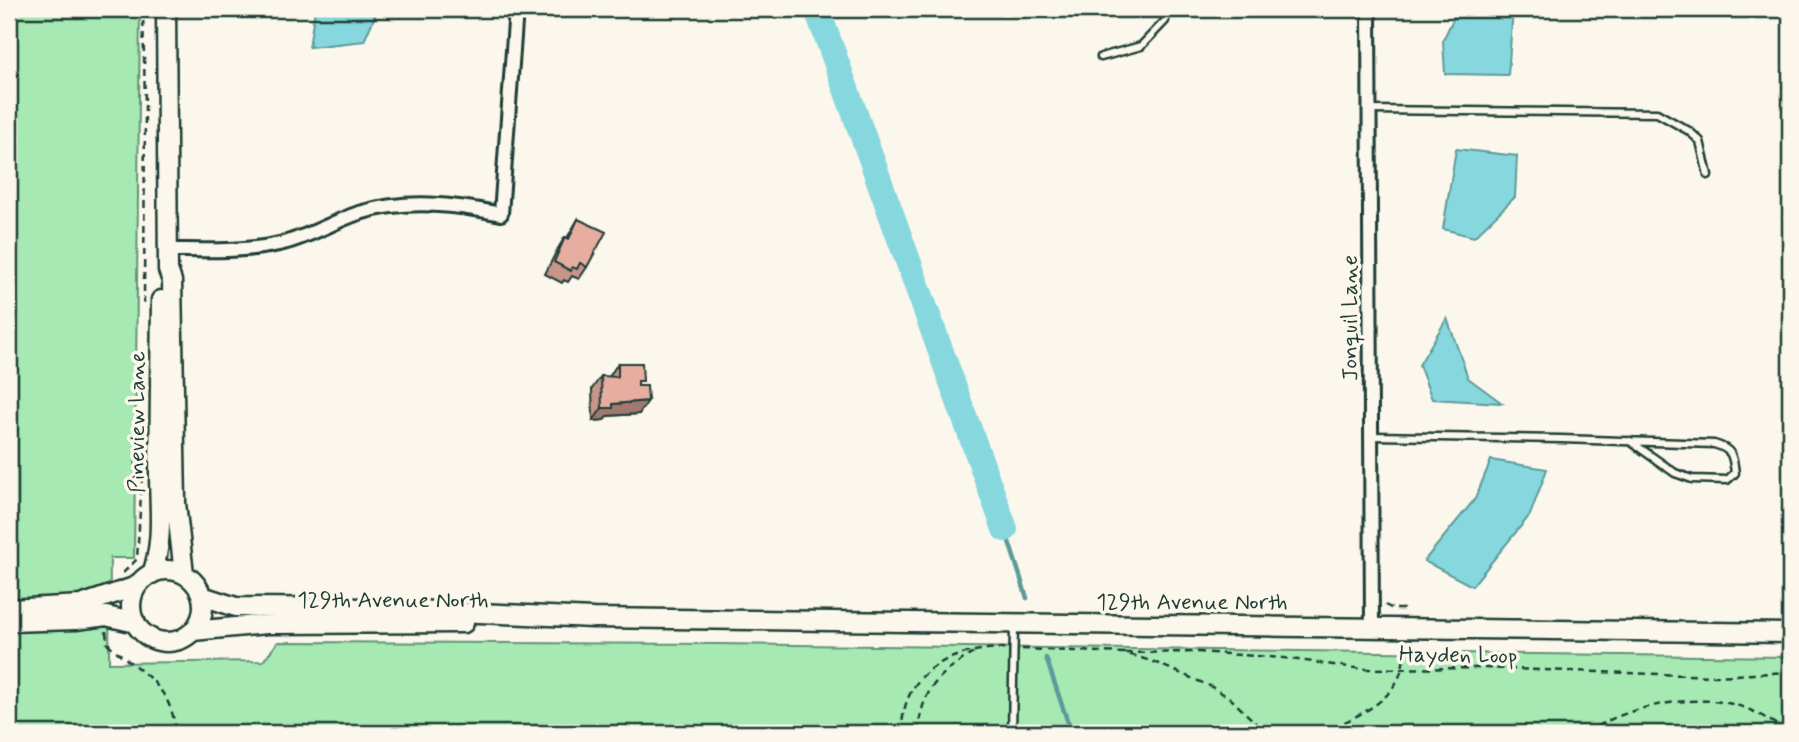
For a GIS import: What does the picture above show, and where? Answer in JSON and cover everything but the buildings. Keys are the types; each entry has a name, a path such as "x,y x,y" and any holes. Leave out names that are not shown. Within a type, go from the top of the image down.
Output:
{"main road":[{"name":"Pineview Lane","path":"166,9 167,250 168,270 172,281 176,503 184,574"},
{"name":"Pineview Lane","path":"152,574 159,551 161,527 161,280 168,270"},
{"path":"9,610 81,605 137,586 152,574 165,570 184,574 198,587 202,596 202,615 184,638 162,641 142,632 136,624 131,605 137,586"},
{"name":"129th Avenue North","path":"202,596 236,607 370,608 593,618 1790,633"},
{"path":"9,622 64,621 106,616 136,624"},
{"name":"129th Avenue North","path":"192,631 267,624 565,622 593,618"}],"street":[{"path":"167,250 279,244 358,214 403,205 431,204 501,215 516,9"},
{"name":"Jonquil Lane","path":"1369,9 1372,627"}],"lane":[{"path":"1101,57 1141,46 1166,22 1166,9"},
{"path":"1369,110 1657,113 1689,131 1700,141 1708,175"},
{"path":"1371,436 1630,441 1714,444 1728,448 1733,456 1735,472 1727,480 1692,479 1675,472 1630,441"},
{"path":"1012,733 1014,624"}],"path":[{"path":"143,9 144,307"},
{"path":"120,576 137,559 142,467"},
{"path":"106,624 107,643 154,681 165,696 171,707 176,733"},
{"path":"1323,733 1376,706 1387,696 1402,668 1405,657 1404,640"},
{"path":"902,733 910,698 928,671 951,656 980,650 1013,648 1125,653 1171,668 1230,698 1266,733"},
{"path":"918,733 920,710 933,683 955,664 980,650"},
{"name":"Hayden Loop","path":"1125,653 1198,652 1284,658 1363,669 1482,668 1716,676 1790,672"},
{"path":"1588,733 1601,723 1626,713 1653,706 1701,701 1744,708 1790,733"}],"green space":[{"path":"9,9 140,9 134,558 110,558 109,663 263,661 278,642 720,644 1790,657 1790,733 9,733"}],"water":[{"path":"315,9 378,9 364,41 309,47"},
{"path":"1458,9 1513,9 1508,75 1445,74 1443,40"},
{"path":"1456,149 1517,156 1515,197 1474,237 1443,229"},
{"path":"1447,318 1468,378 1502,403 1432,399 1419,365"},
{"path":"1491,460 1547,469 1530,515 1472,586 1424,561 1475,499"}],"waterway":[{"path":"817,9 1005,529"},
{"path":"1005,529 1027,598"},
{"path":"1046,658 1067,720 1075,733"}]}
